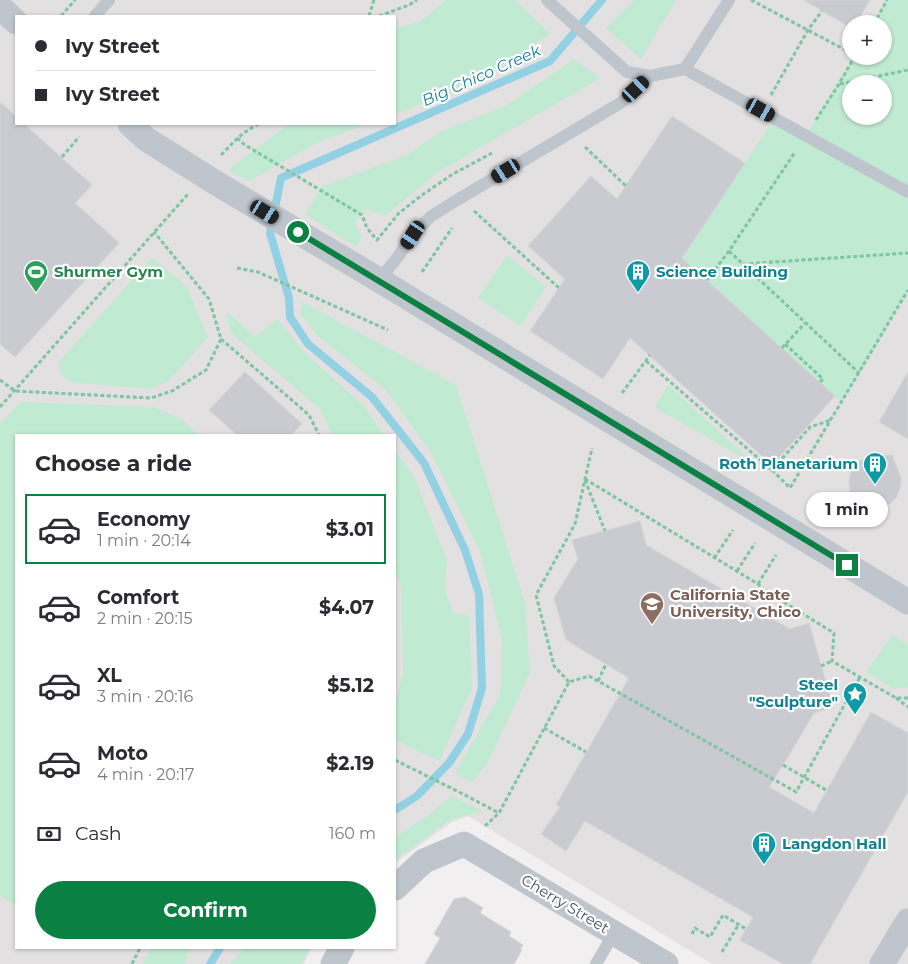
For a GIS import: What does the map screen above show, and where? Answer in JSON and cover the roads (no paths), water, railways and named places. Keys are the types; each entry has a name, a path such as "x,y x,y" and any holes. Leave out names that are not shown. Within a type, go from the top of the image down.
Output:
{"street":[{"path":"0,7 15,21"},
{"path":"131,125 146,139 210,179 908,602"},
{"name":"Cherry Street","path":"396,887 424,860 464,844 666,964"},
{"path":"882,964 908,921"},
{"path":"333,964 341,949"}],"lane":[{"path":"96,15 109,0"},
{"path":"547,0 627,72 650,76 685,69 908,192"},
{"path":"685,69 729,0"},
{"path":"379,280 398,258 413,235 430,217 622,102 650,76"},
{"path":"596,964 614,934"}],"waterway":[{"name":"Big Chico Creek","path":"396,809 417,796 449,763 468,734 482,688 479,594 465,550 424,463 372,397 308,344 290,317 289,298 270,233 281,178 550,61 602,0"},
{"name":"Big Chico Creek","path":"210,964 219,949"}],"place":[{"name":"Shurmer Gym","path":"36,293"},
{"name":"Science Building","path":"638,293"},
{"name":"Roth Planetarium","path":"875,485"},
{"name":"California State University, Chico","path":"652,625"},
{"name":"Steel \"Sculpture\"","path":"855,715"},
{"name":"Langdon Hall","path":"764,865"}]}
